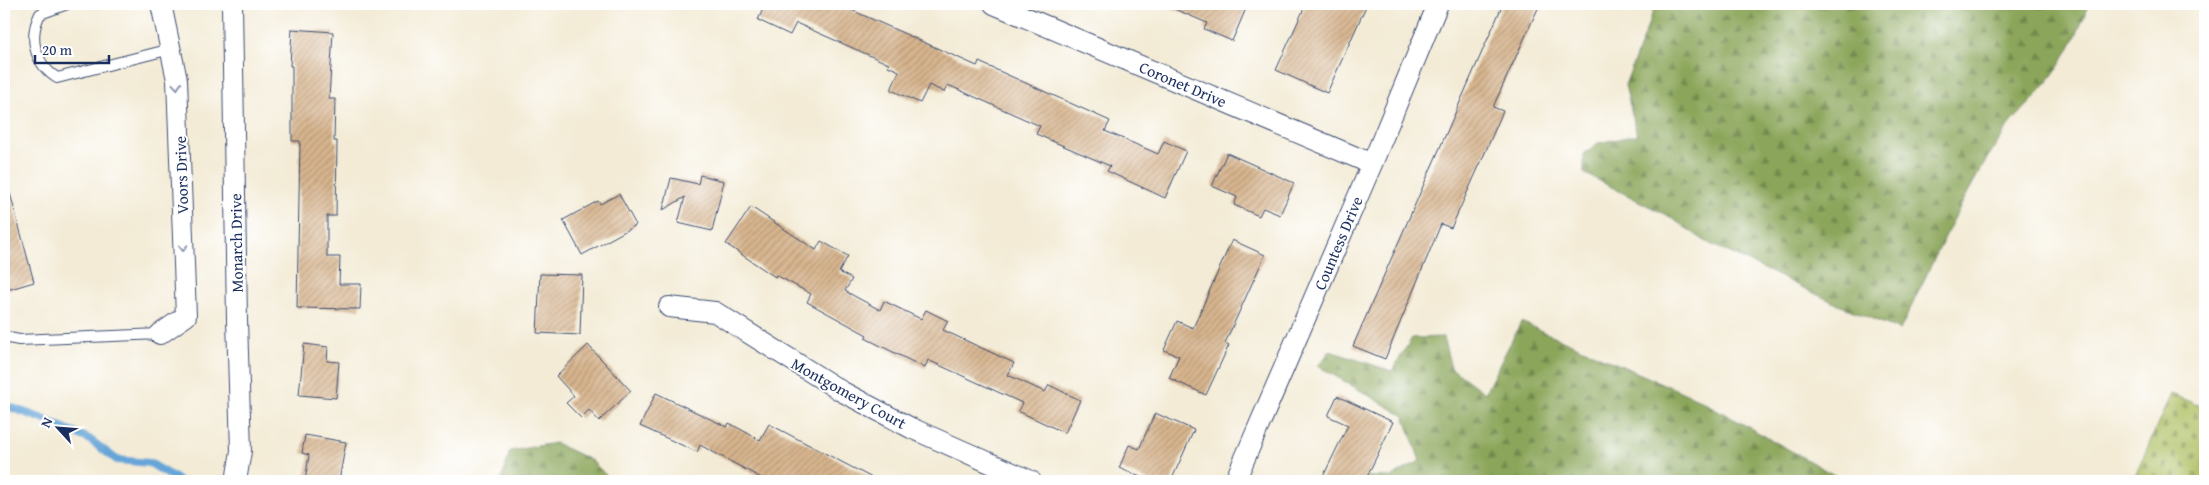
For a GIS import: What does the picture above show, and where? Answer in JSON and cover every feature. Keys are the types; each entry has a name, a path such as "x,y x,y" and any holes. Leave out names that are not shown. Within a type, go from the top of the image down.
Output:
{"street":[{"name":"Voors Drive","path":"160,334 186,316 177,80 161,4"},
{"name":"Monarch Drive","path":"232,4 237,320 242,451 236,481"},
{"name":"Coronet Drive","path":"994,4 1372,164"},
{"name":"Countess Drive","path":"1236,481 1372,164 1438,4"},
{"name":"Montgomery Court","path":"670,307 715,312 840,391 911,428 1031,481"}],"lane":[{"path":"67,4 46,10 40,14 35,24 35,47 45,70 57,78 170,49"},
{"path":"4,337 19,340 160,334"}],"green space":[{"path":"1656,4 2088,4 2079,29 2060,64 2036,96 2014,119 1992,150 1950,226 1900,330 1841,306 1705,241 1670,217 1584,173 1584,154 1598,143 1637,135 1625,85"},
{"path":"1521,322 1698,399 1845,481 1354,481 1356,476 1391,477 1420,461 1404,416 1318,366 1330,351 1392,371 1412,338 1443,337 1451,368 1485,393"},
{"path":"2171,394 2205,408 2205,481 2133,481"},
{"path":"555,443 591,460 612,481 501,481 510,451"}],"building":[{"path":"752,4 838,4 977,66 979,62 1110,121 1105,131 1158,154 1164,141 1186,151 1165,198 1107,171 1110,166 1036,134 1040,126 948,85 944,92 929,85 920,103 891,90 899,71 888,66 889,64 796,23 790,35 758,20 763,9"},
{"path":"1163,4 1248,4 1232,41 1204,29 1207,23"},
{"path":"1306,4 1367,4 1327,93 1276,70"},
{"path":"1503,4 1540,4 1493,107 1503,111 1481,162 1451,228 1441,224 1385,359 1353,346"},
{"path":"292,29 333,32 329,99 335,99 334,141 337,141 336,216 327,216 327,257 340,257 339,284 361,284 360,309 297,308 300,141 292,141 292,66 290,66"},
{"path":"1227,153 1294,183 1280,215 1263,208 1259,216 1234,205 1237,197 1212,186"},
{"path":"700,175 724,181 712,231 678,223 685,197 663,210 671,178 698,184"},
{"path":"10,193 34,282 4,291 4,194"},
{"path":"619,194 636,225 582,255 563,220 598,201 600,204"},
{"path":"751,207 816,250 821,241 848,256 839,272 852,279 845,291 880,310 884,301 921,319 926,310 948,321 943,330 1014,363 1008,375 1045,392 1049,385 1080,400 1065,433 1018,411 1022,403 928,360 925,368 865,338 867,335 807,302 811,294 776,275 775,277 726,244"},
{"path":"1232,240 1265,255 1225,343 1229,345 1206,395 1169,378 1179,356 1164,350 1177,321 1193,328"},
{"path":"540,274 582,275 580,335 537,333"},
{"path":"304,344 328,347 327,361 339,362 336,398 299,395"},
{"path":"588,345 631,391 599,421 589,410 581,418 566,403 574,396 556,376"},
{"path":"656,393 727,427 729,423 760,440 769,424 878,481 767,481 700,445 697,452 640,426"},
{"path":"1337,396 1393,422 1365,481 1321,481 1348,425 1328,416"},
{"path":"1155,413 1194,430 1171,481 1150,481 1119,468 1129,445 1139,449"},
{"path":"305,435 346,442 339,481 305,481 309,455 302,453"}],"waterway":[{"path":"4,405 89,439 117,460 150,463 179,481"}]}
